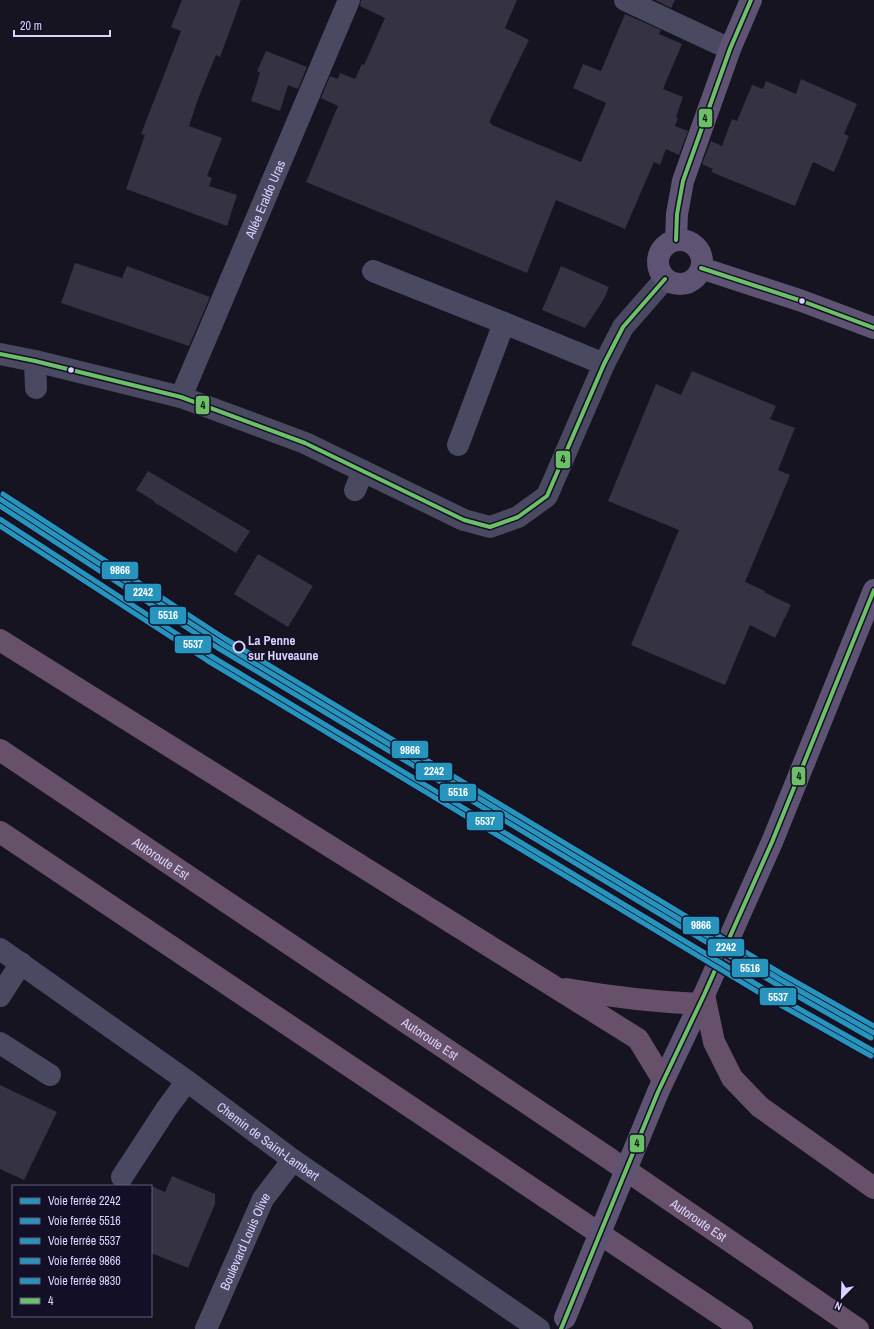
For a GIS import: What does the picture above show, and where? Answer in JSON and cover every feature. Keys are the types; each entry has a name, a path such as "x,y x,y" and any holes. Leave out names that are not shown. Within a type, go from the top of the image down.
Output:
{"highway":[{"path":"0,640 638,1039 660,1086"},
{"name":"Autoroute Est","path":"0,750 607,1157 858,1329"},
{"path":"0,832 741,1329"},
{"path":"554,986 616,997 670,1003 702,1000 714,1042 732,1078 760,1107 874,1188"}],"main road":[{"path":"676,240 677,214 682,181 730,49 751,0"},
{"path":"676,240 687,241 696,247 701,257 701,268 695,278 686,283 675,284 665,279 659,270 657,260 660,251 667,244 676,240"},
{"path":"701,268 874,328"},
{"path":"563,1323 660,1086 702,1000 772,842 874,590"}],"street":[{"name":"Allée Eraldo Uras","path":"181,397 349,0"},
{"path":"625,0 730,49"},
{"path":"373,271 504,322 604,364"},
{"path":"0,354 35,361 181,397 305,443 359,481 464,520 490,527 518,517 546,496 604,364 623,327 665,279"},
{"path":"458,445 504,322"},
{"path":"35,361 36,388"},
{"name":"Chemin de Saint-Lambert","path":"0,949 187,1081 292,1160 538,1329"},
{"path":"0,996 21,963"},
{"path":"0,1043 50,1075"},
{"path":"122,1177 167,1108 187,1081"},
{"name":"Boulevard Louis Olive","path":"206,1329 263,1199 292,1160"}],"building":[{"path":"182,0 241,0 220,57 216,55 189,126 222,138 207,176 212,178 209,186 237,195 227,226 126,189 145,135 141,134 181,31 171,27"},
{"path":"361,0 517,0 505,28 529,40 489,122 492,125 581,162 606,103 573,88 583,64 601,71 625,14 661,30 659,34 682,44 663,89 683,97 676,117 678,118 675,126 688,131 679,155 666,149 660,165 654,162 625,229 556,200 527,273 306,182 338,106 321,98 330,76 338,79 340,73 355,79 362,64 364,65 385,18 360,6"},
{"path":"655,0 675,0 671,8"},
{"path":"266,51 307,67 298,89 288,85 280,111 251,101 260,73 257,71"},
{"path":"801,79 857,104 844,134 849,136 834,172 813,162 795,206 711,172 713,169 702,164 711,141 722,146 732,119 737,121 752,85 763,89 766,81 796,94"},
{"path":"75,263 122,278 127,266 210,297 189,346 61,303"},
{"path":"561,266 609,287 604,299 585,328 542,310"},
{"path":"692,371 776,406 770,419 795,428 778,470 790,475 745,582 791,605 775,638 750,625 725,685 631,645 679,530 608,501 656,384 681,395"},
{"path":"148,471 250,531 236,553 136,490"},
{"name":"La Penne sur Huveaune","path":"258,554 313,586 288,627 234,594"},
{"path":"0,1085 57,1112 24,1180 0,1169"},
{"path":"172,1176 215,1194 215,1204 188,1268 152,1253 152,1186 165,1192"}],"rail line":[{"name":"9866","path":"3,494 224,638 782,974 874,1026"},
{"name":"2242","path":"0,499 221,643 779,979 874,1033"},
{"name":"5516","path":"0,506 218,648 776,984 871,1038"},
{"name":"5537","path":"0,519 211,656 771,993 874,1051"},
{"name":"9830","path":"0,526 208,661 768,998 871,1056"}],"transit line":[{"name":"4","path":"676,240 677,214 683,181 730,49 751,0"},
{"name":"4","path":"701,268 802,301 874,328"},
{"name":"4","path":"0,354 35,361 181,397 305,443 464,520 490,527 518,517 547,496 604,364 623,327 665,279"},
{"name":"4","path":"561,1329 658,1092 704,995 772,842 874,590"}],"place":[{"name":"La Penne sur Huveaune","path":"239,647"}]}
